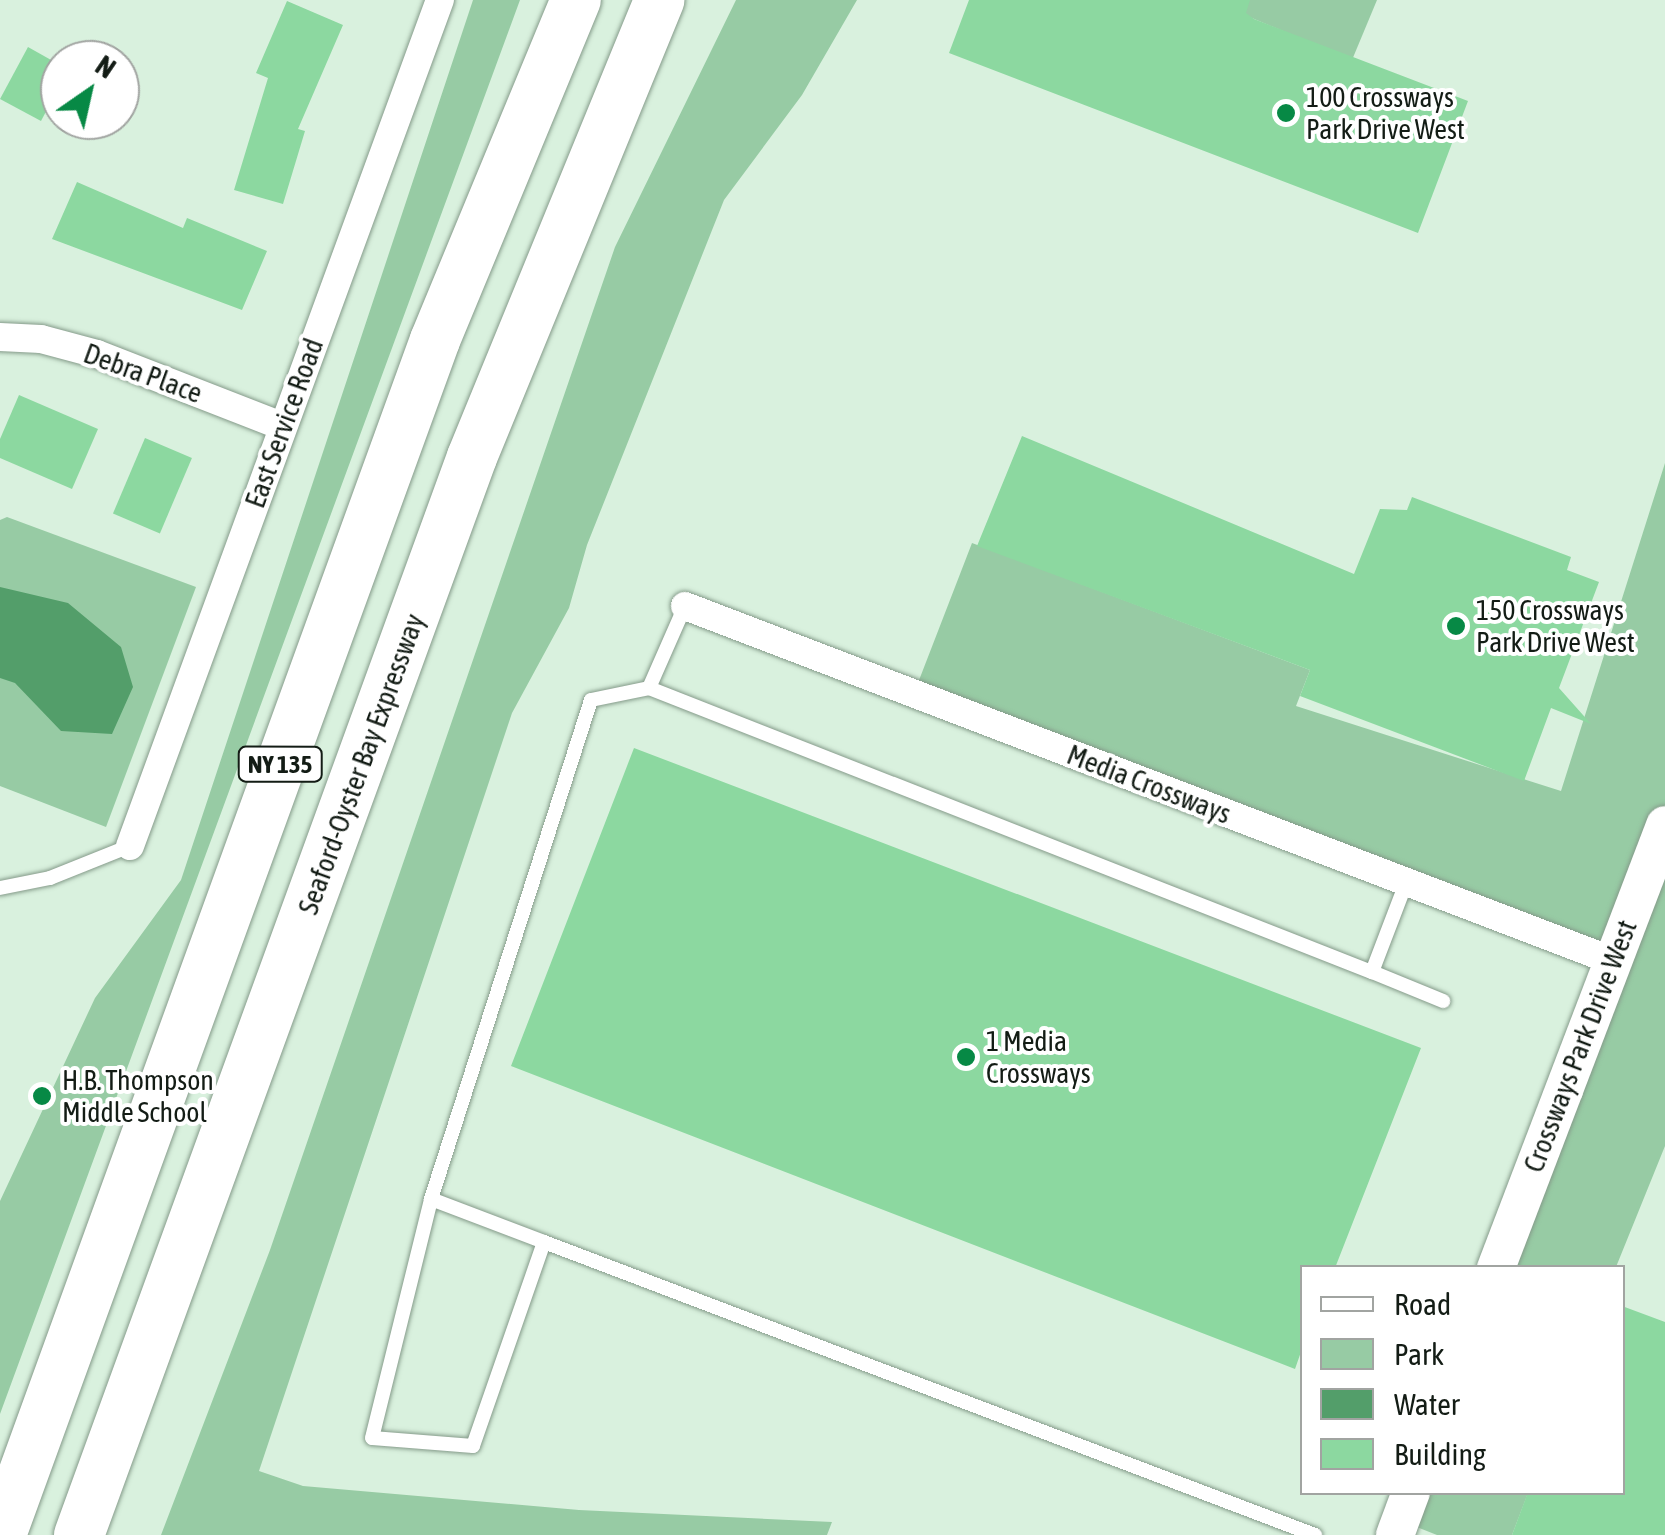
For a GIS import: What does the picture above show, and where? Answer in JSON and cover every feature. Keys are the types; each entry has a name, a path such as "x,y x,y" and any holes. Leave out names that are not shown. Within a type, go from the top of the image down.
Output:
{"highway":[{"name":"NY 135","path":"0,1535 434,340 576,0"},
{"name":"Seaford-Oyster Bay Expressway","path":"78,1535 472,457 659,0"}],"street":[{"name":"East Service Road","path":"130,846 440,0"},
{"name":"Debra Place","path":"0,337 41,339 97,354 282,426"},
{"name":"Media Crossways","path":"685,606 1613,961"},
{"name":"Crossways Park Drive West","path":"1497,1265 1665,824"},
{"path":"1395,1535 1410,1495"}],"lane":[{"path":"649,688 685,606"},
{"path":"544,1242 472,1446 372,1438 431,1200 590,700 649,688 1443,1001"},
{"path":"0,888 50,878 130,846"},
{"path":"1372,972 1406,883"},
{"path":"431,1200 1314,1535"}],"green space":[{"path":"473,0 520,0 0,1414 0,1201 95,998 181,880"},
{"path":"736,0 857,0 802,95 724,200 587,545 569,608 512,713 259,1471 303,1486 579,1510 832,1522 827,1535 161,1535 270,1250 615,247"},
{"path":"1209,0 1377,0 1352,60"},
{"path":"1665,463 1665,1146 1617,1265 1497,1265 1613,962 916,688 972,543 1310,670 1296,706 1561,791"},
{"path":"7,517 196,587 106,827 0,786 0,520"},
{"path":"1409,1495 1527,1495 1512,1535 1437,1535 1399,1520"}],"water":[{"path":"0,587 68,603 121,647 133,687 112,734 61,731 15,683 0,678"}],"building":[{"name":"100 Crossways Park Drive West","path":"969,0 1250,0 1246,13 1254,19 1468,101 1418,233 949,53"},
{"path":"287,1 343,25 298,129 305,131 283,204 234,190 268,78 256,73"},
{"path":"28,47 40,54 40,120 0,99"},
{"path":"77,182 183,228 187,218 267,251 242,310 52,239"},
{"path":"19,395 98,429 72,489 0,458 0,439"},
{"path":"1022,436 1354,574 1380,509 1407,510 1412,497 1571,557 1567,570 1599,582 1559,688 1591,724 1551,708 1524,781 1300,696 1310,670 977,546"},
{"path":"145,438 192,458 160,533 113,513"},
{"name":"1 Media Crossways","path":"634,748 1421,1048 1336,1265 1300,1265 1300,1355 1295,1369 511,1066"},
{"path":"1625,1307 1665,1322 1665,1535 1512,1535 1527,1495 1625,1495"}],"place":[{"name":"100 Crossways Park Drive West","path":"1286,113"},
{"name":"150 Crossways Park Drive West","path":"1456,626"},
{"name":"1 Media Crossways","path":"966,1057"},
{"name":"H.B. Thompson Middle School","path":"42,1096"}]}
